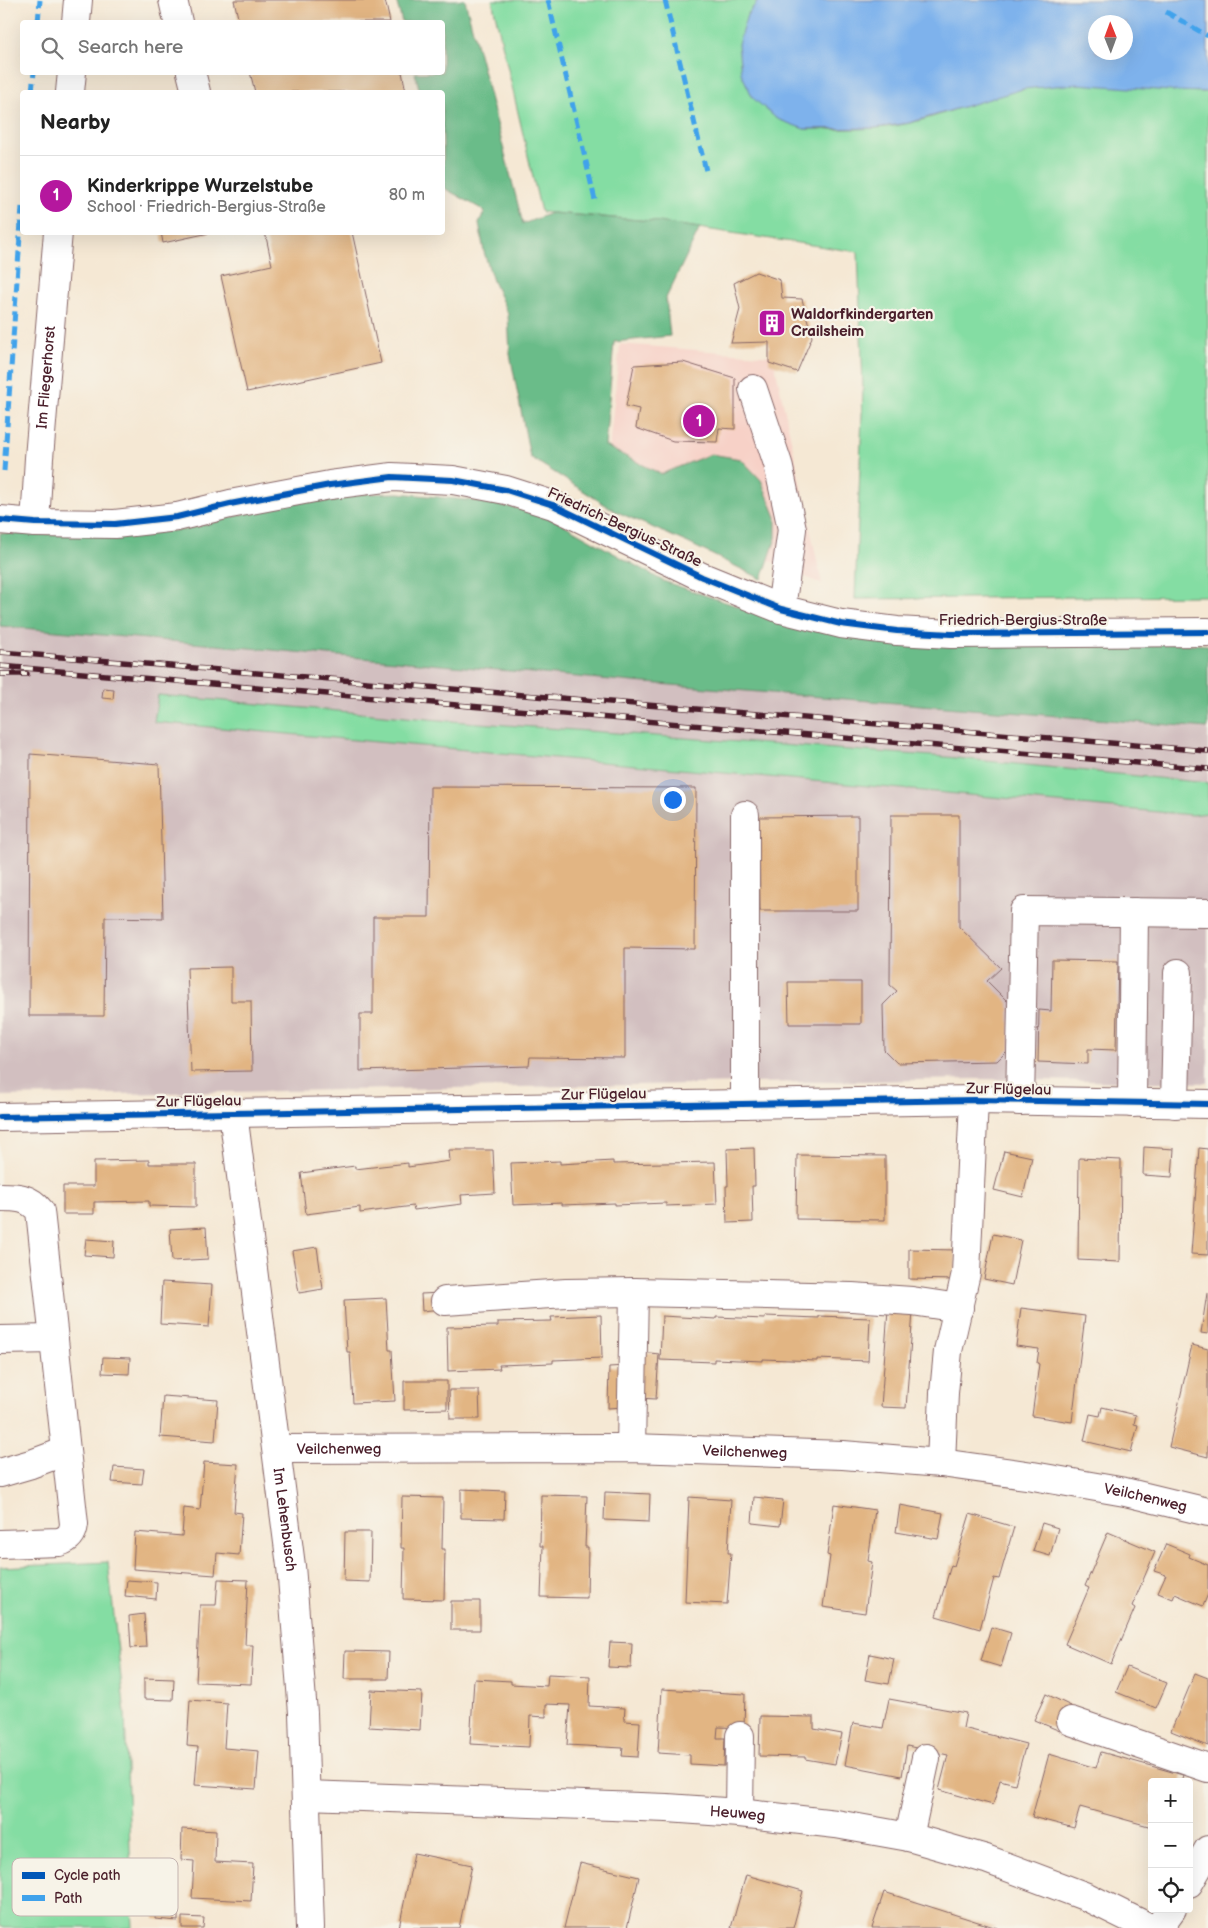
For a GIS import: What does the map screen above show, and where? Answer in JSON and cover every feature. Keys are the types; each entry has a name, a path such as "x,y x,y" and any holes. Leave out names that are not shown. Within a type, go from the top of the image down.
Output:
{"street":[{"path":"76,20 78,0"},
{"path":"172,0 177,20"},
{"path":"70,90 72,75"},
{"path":"192,75 196,90"},
{"name":"Im Fliegerhorst","path":"35,523 58,235"},
{"path":"753,389 778,464 792,529 781,609"},
{"name":"Friedrich-Bergius-Straße","path":"0,520 35,523 115,524 177,517 230,504 330,485 392,478 454,480 506,490 553,504 702,577 781,609 841,624 897,631 951,634 1208,632"},
{"path":"744,1104 745,815"},
{"path":"1020,1101 1024,911 1208,913"},
{"path":"1132,1103 1134,912"},
{"path":"1175,1104 1178,973"},
{"path":"941,1463 947,1359 966,1273 974,1100"},
{"name":"Zur Flügelau","path":"0,1117 974,1100 1208,1104"},
{"name":"Im Lehenbusch","path":"233,1113 292,1566 303,1713 310,1928"},
{"path":"0,1198 18,1197 27,1200 35,1204 40,1212 74,1524 67,1540 60,1542 0,1544"},
{"path":"445,1301 566,1293 634,1292 852,1297 912,1301 959,1308"},
{"path":"631,1448 634,1292"},
{"path":"0,1340 54,1339"},
{"name":"Veilchenweg","path":"277,1449 631,1448 843,1455 941,1463 1033,1476 1125,1492 1208,1512"},
{"path":"0,1473 66,1451"},
{"path":"1071,1722 1208,1768"},
{"path":"739,1813 740,1736"},
{"path":"909,1837 926,1758"},
{"name":"Heuweg","path":"306,1795 667,1808 739,1813 836,1824 909,1837 986,1859 1087,1897 1150,1928"},
{"path":"1193,1876 1208,1850"},
{"path":"1158,1928 1169,1913"}],"shaded area":[{"path":"620,344 773,356 822,584 605,487"},
{"path":"0,626 634,682 1208,728 1208,783 946,757 451,721 158,696 154,722 1192,815 1208,813 1208,1083 975,1079 0,1096"}],"green space":[{"path":"396,0 465,0 523,224 551,213 652,221 700,228 666,298 670,336 614,342 605,446 661,474 711,454 741,459 761,480 776,517 776,538 762,579 688,543 615,511 530,457 510,354 508,314 493,281 484,252 479,223 485,211 445,189 445,90 419,90 416,75 445,75 445,20 401,20"},
{"path":"492,0 759,0 747,15 804,129 857,129 897,126 1008,92 1044,86 1091,84 1208,92 1208,596 855,599 863,388 858,252 652,221 541,212"},
{"path":"399,493 475,501 543,513 663,581 775,619 1208,645 1208,728 634,682 0,626 0,533 114,535 185,530 276,505 358,494"},
{"path":"158,695 451,721 946,757 1208,783 1208,813 1192,815 154,722"},
{"path":"108,1562 125,1714 130,1858 12,1858 12,1916 133,1916 133,1928 4,1928 0,1926 0,1567"}],"water":[{"path":"759,0 1208,0 1208,92 1077,84 1023,89 909,123 875,128 804,129 777,119 753,98 741,73 738,44 747,15"}],"building":[{"path":"234,0 385,0 390,20 239,20"},
{"path":"251,75 403,75 406,90 254,90"},
{"path":"162,235 200,235 163,243"},
{"path":"266,235 353,235 381,363 247,392 221,276 272,265"},
{"name":"Waldorfkindergarten Crailsheim","path":"756,272 780,280 782,298 802,299 812,337 797,372 769,363 769,342 731,343 740,309 734,283"},
{"path":"683,362 735,378 735,429 719,428 717,442 673,441 636,428 639,409 626,406 634,365"},
{"path":"103,688 114,689 113,699 102,698"},
{"path":"30,754 159,764 163,918 105,917 104,1016 29,1016"},
{"path":"430,787 696,788 695,949 625,948 625,1058 530,1057 529,1066 360,1071 360,1014 373,1014 373,917 429,917"},
{"path":"891,815 959,815 959,927 1001,968 987,981 1009,1003 1010,1048 997,1061 897,1063 884,1050 883,1005 897,991 890,985"},
{"path":"858,816 858,911 760,911 759,817"},
{"path":"1052,960 1118,961 1116,1050 1088,1049 1088,1064 1038,1062 1039,1010 1051,1011"},
{"path":"231,967 231,1001 251,1001 252,1071 191,1072 187,968"},
{"path":"788,982 861,982 861,1024 789,1024"},
{"path":"1144,1147 1174,1149 1172,1177 1143,1175"},
{"path":"754,1148 755,1186 752,1186 753,1222 727,1223 727,1149"},
{"path":"1199,1148 1208,1149 1208,1255 1191,1254"},
{"path":"449,1150 493,1150 495,1193 461,1195 462,1204 414,1210 413,1206 360,1213 360,1207 306,1214 301,1173 355,1166 355,1169 408,1163 408,1167 450,1161"},
{"path":"1004,1151 1032,1157 1023,1197 994,1190"},
{"path":"797,1155 885,1156 885,1220 796,1219"},
{"path":"1079,1158 1121,1160 1120,1262 1078,1260"},
{"path":"149,1160 149,1164 196,1164 196,1207 149,1206 149,1201 94,1202 94,1214 63,1214 63,1186 94,1186 94,1161"},
{"path":"560,1161 560,1164 613,1161 613,1164 715,1162 717,1204 666,1206 666,1203 562,1205 562,1203 513,1205 511,1163"},
{"path":"206,1227 208,1259 172,1261 170,1229"},
{"path":"993,1234 1021,1240 1012,1285 984,1279"},
{"path":"86,1239 114,1241 113,1257 84,1255"},
{"path":"317,1247 323,1289 299,1293 292,1251"},
{"path":"909,1249 956,1250 956,1280 909,1279"},
{"path":"162,1282 212,1285 209,1327 160,1324"},
{"path":"440,1293 441,1309 422,1311 421,1294"},
{"path":"1208,1293 1208,1334 1201,1333"},
{"path":"386,1298 389,1350 392,1350 395,1401 353,1403 350,1352 347,1352 344,1300"},
{"path":"1021,1308 1085,1316 1072,1422 1032,1416 1039,1364 1037,1363 1039,1349 1016,1346"},
{"path":"888,1309 913,1311 906,1408 881,1407"},
{"path":"601,1315 602,1358 553,1360 553,1363 499,1365 500,1369 448,1371 447,1327 498,1326 498,1322 552,1321 551,1317"},
{"path":"662,1316 716,1319 716,1317 765,1319 765,1316 870,1318 868,1361 817,1359 817,1361 714,1359 714,1362 660,1360"},
{"path":"1192,1345 1208,1349 1208,1457 1169,1447"},
{"path":"641,1352 659,1354 656,1399 638,1398"},
{"path":"103,1357 130,1358 129,1374 102,1373"},
{"path":"625,1366 624,1407 608,1408 609,1367"},
{"path":"404,1381 447,1381 447,1409 404,1410"},
{"path":"449,1390 479,1390 480,1419 450,1419"},
{"path":"163,1396 218,1400 215,1441 160,1437"},
{"path":"1102,1407 1136,1415 1134,1424 1138,1425 1131,1452 1084,1441 1090,1414 1100,1416"},
{"path":"204,1462 238,1464 234,1512 242,1513 239,1555 217,1553 215,1575 133,1569 135,1532 182,1536 184,1508 200,1510"},
{"path":"114,1467 144,1469 142,1484 112,1482"},
{"path":"461,1489 505,1491 504,1519 461,1518"},
{"path":"605,1492 650,1494 649,1522 604,1520"},
{"path":"541,1495 587,1496 585,1547 588,1547 587,1598 541,1597 543,1546 540,1546"},
{"path":"402,1497 443,1498 444,1600 403,1599"},
{"path":"689,1497 731,1500 728,1553 731,1553 727,1604 685,1602"},
{"path":"754,1497 783,1500 780,1526 752,1523"},
{"path":"834,1504 875,1510 868,1561 872,1562 865,1613 823,1607 830,1556 827,1555"},
{"path":"900,1505 943,1513 938,1539 896,1532"},
{"path":"970,1514 1014,1527 999,1579 994,1578 980,1629 936,1616 951,1565 954,1566"},
{"path":"1042,1523 1058,1528 1050,1556 1033,1551"},
{"path":"345,1532 371,1532 370,1582 344,1581"},
{"path":"1108,1532 1155,1552 1132,1606 1135,1608 1111,1664 1065,1644 1089,1588 1085,1586"},
{"path":"1166,1544 1190,1554 1189,1557 1208,1565 1208,1594 1203,1606 1175,1594 1173,1599 1158,1593 1166,1575 1154,1571"},
{"path":"218,1579 248,1580 245,1645 253,1645 251,1684 196,1682 200,1605 216,1605"},
{"path":"127,1580 157,1582 156,1599 125,1596"},
{"path":"451,1601 480,1601 480,1630 451,1630"},
{"path":"144,1614 146,1647 131,1648 129,1616"},
{"path":"991,1627 1011,1633 1001,1667 981,1661"},
{"path":"610,1642 632,1643 631,1668 608,1667"},
{"path":"345,1651 389,1652 388,1679 344,1679"},
{"path":"870,1654 894,1659 889,1684 865,1680"},
{"path":"1127,1667 1167,1683 1156,1708 1116,1692"},
{"path":"1195,1673 1208,1678 1208,1746 1171,1731"},
{"path":"548,1674 590,1676 589,1706 625,1708 624,1721 640,1722 638,1757 622,1756 623,1748 567,1745 570,1705 546,1704 546,1717 530,1716 529,1747 470,1744 474,1679 511,1681 511,1684 547,1686"},
{"path":"144,1678 174,1679 173,1700 144,1699"},
{"path":"662,1689 745,1694 744,1728 718,1727 717,1738 725,1738 724,1766 690,1764 690,1755 658,1753"},
{"path":"371,1690 422,1692 420,1730 369,1727"},
{"path":"1046,1694 1071,1706 1060,1731 1034,1720"},
{"path":"889,1699 966,1713 963,1728 1026,1744 1015,1784 1000,1780 993,1805 939,1790 948,1755 907,1746 902,1776 845,1765 853,1723 883,1728"},
{"path":"190,1700 227,1703 224,1748 259,1751 256,1789 195,1785 198,1747 187,1746"},
{"path":"760,1716 814,1717 814,1729 842,1734 835,1764 805,1759 805,1757 759,1756"},
{"path":"1101,1752 1183,1775 1182,1778 1148,1778 1148,1826 1080,1807 1074,1828 1032,1817 1049,1754 1096,1768"},
{"path":"182,1829 216,1831 215,1862 253,1864 251,1901 192,1898 194,1861 181,1860"},
{"path":"414,1853 472,1865 459,1928 399,1928"},
{"path":"580,1863 639,1877 627,1928 564,1928"},
{"path":"746,1875 803,1891 793,1928 731,1928"},
{"path":"884,1892 997,1928 872,1928"},
{"path":"155,1916 178,1916 178,1921 155,1919"},
{"path":"182,1917 204,1918 203,1928 182,1928"}],"railway":[{"path":"0,652 1208,751"},
{"path":"0,666 1208,769"},
{"path":"0,674 27,674"}],"marked path":[{"path":"38,20 40,0"},
{"path":"548,0 595,200"},
{"path":"665,0 707,175"},
{"path":"1166,12 1208,36"},
{"path":"32,90 34,75"},
{"path":"4,471 20,235"}],"cycle path":[{"path":"0,520 35,523 115,524 177,517 230,504 330,485 392,477 453,480 506,490 553,505 702,577 781,609 841,624 897,631 951,634 1208,632"},
{"path":"0,1117 974,1100 1208,1104"}],"place":[{"name":"Waldorfkindergarten Crailsheim","path":"772,323"},
{"name":"Kinderkrippe Wurzelstube","path":"699,421"}]}
